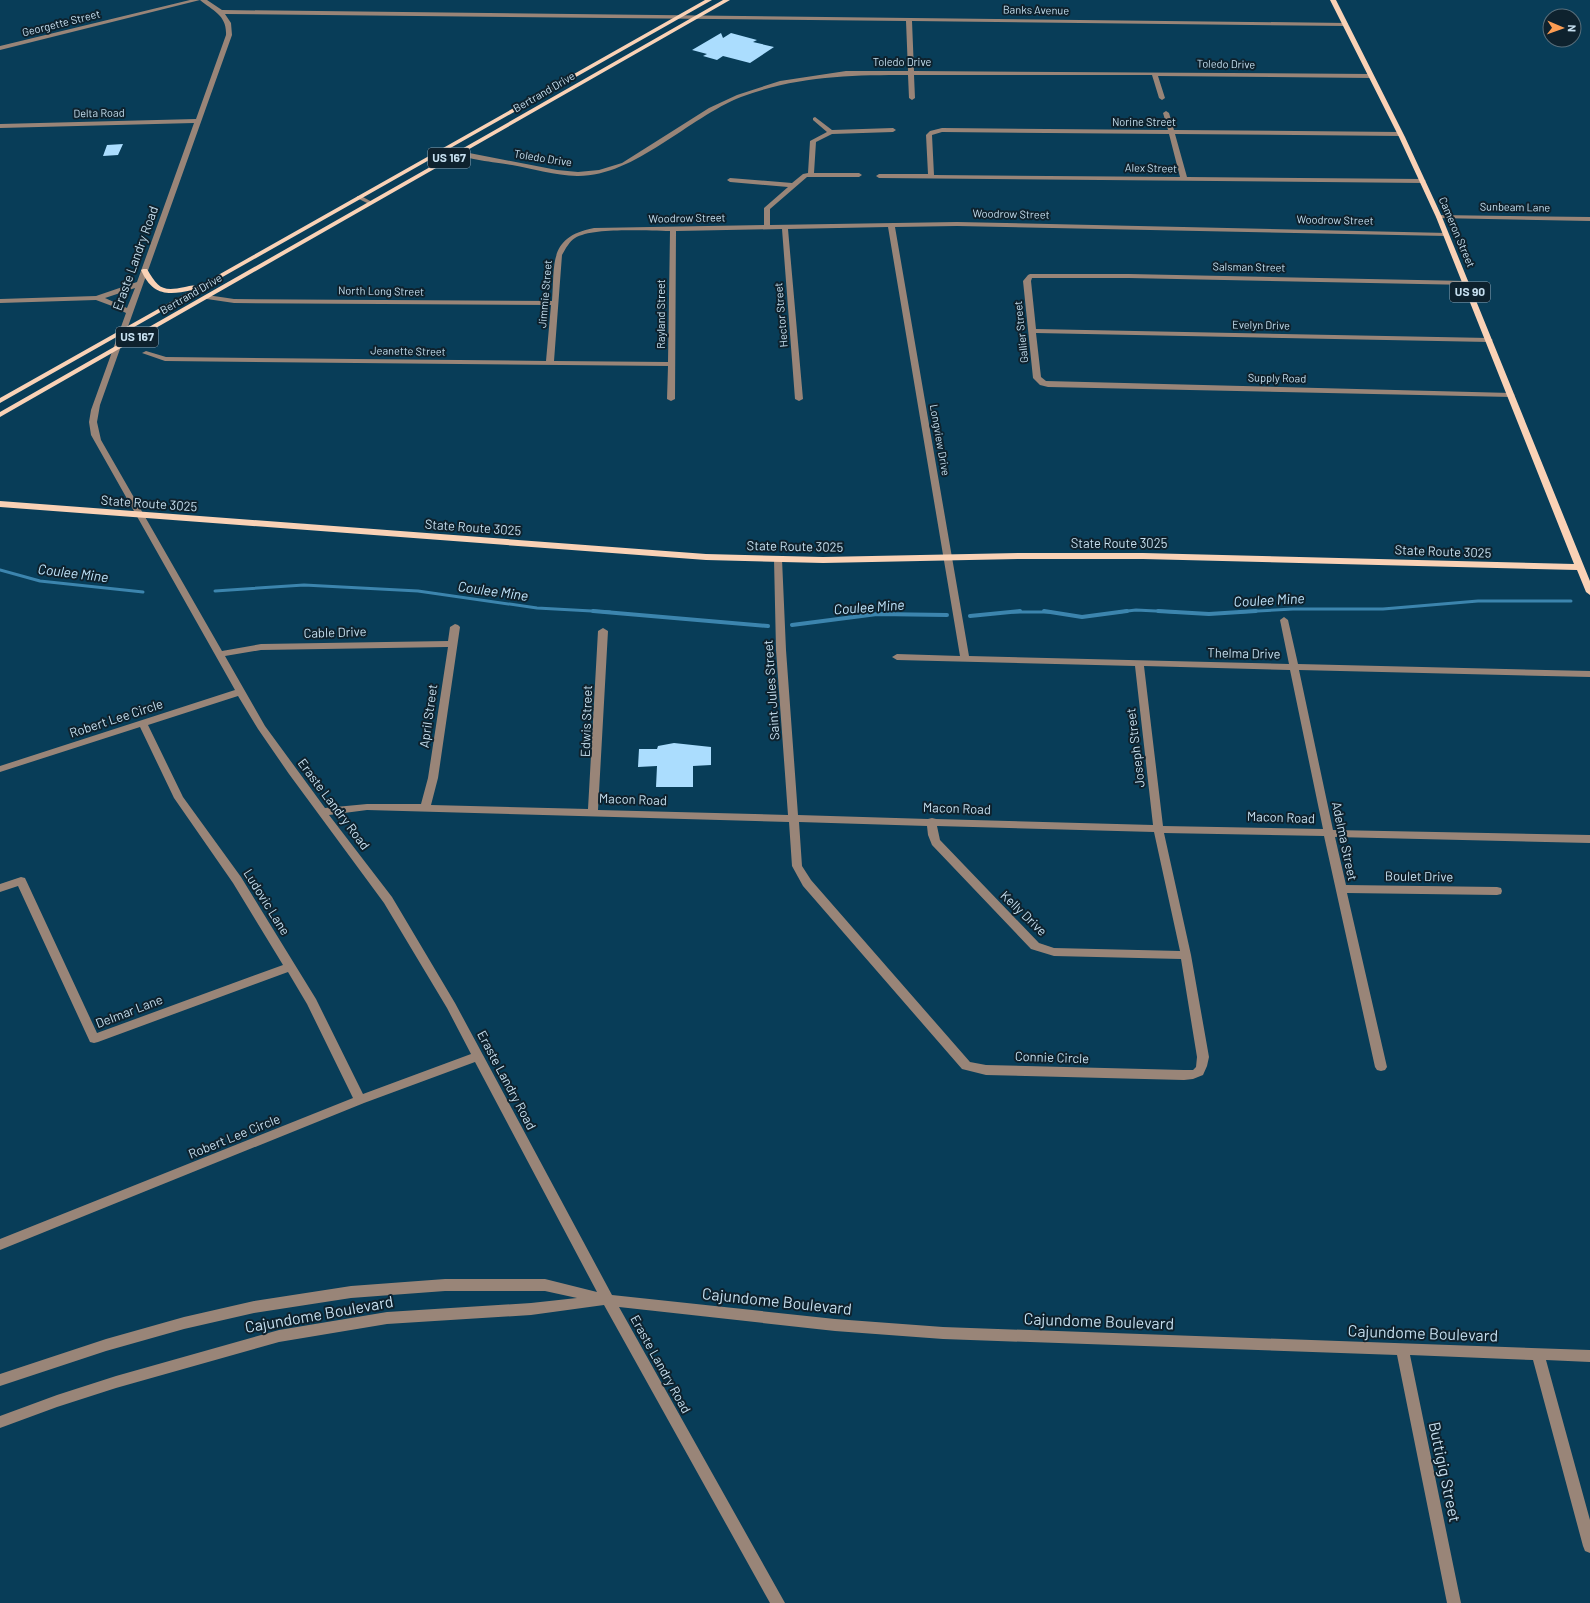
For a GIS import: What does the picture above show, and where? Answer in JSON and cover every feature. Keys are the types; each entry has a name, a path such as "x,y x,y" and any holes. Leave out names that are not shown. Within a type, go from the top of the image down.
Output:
{"main road":[{"name":"Bertrand Drive","path":"0,401 709,0"},
{"name":"Bertrand Drive","path":"0,415 728,0"},
{"name":"Cameron Street","path":"1333,0 1423,181 1439,217 1590,592"},
{"path":"145,270 149,281 154,286 162,289 182,290 207,283"},
{"name":"State Route 3025","path":"0,504 646,553 778,560 1143,556 1580,567"}],"street":[{"name":"Georgette Street","path":"0,48 197,0"},
{"path":"203,0 222,12"},
{"name":"Banks Avenue","path":"222,12 1345,24"},
{"name":"Eraste Landry Road","path":"222,12 228,25 229,35 96,405 93,419 93,429 97,440 240,692 292,772 323,812 398,916 479,1056 608,1300 778,1603"},
{"path":"909,19 912,98"},
{"name":"Toledo Drive","path":"459,153 557,172 578,174 600,172 624,164 718,105 765,86 801,78 830,74 862,72 911,72 1371,76"},
{"path":"1155,74 1162,98"},
{"path":"1166,113 1173,132 1184,179"},
{"path":"815,119 831,132"},
{"name":"Delta Road","path":"0,126 199,121"},
{"path":"811,175 813,141 831,132 893,130"},
{"name":"Norine Street","path":"931,176 929,138 930,133 935,131 1400,134"},
{"path":"767,228 767,208 804,175 859,175"},
{"name":"Alex Street","path":"879,176 1423,181"},
{"path":"730,180 792,185"},
{"path":"359,197 371,203"},
{"name":"Sunbeam Lane","path":"1439,217 1590,219"},
{"name":"Woodrow Street","path":"577,234 594,230 965,224 1446,234"},
{"name":"Longview Drive","path":"891,226 949,558 965,659"},
{"name":"Hector Street","path":"784,228 799,399"},
{"name":"Rayland Street","path":"671,399 672,229"},
{"name":"Jimmie Street","path":"550,363 559,255 566,241 577,234"},
{"name":"Salsman Street","path":"1030,276 1129,276 1466,283"},
{"name":"Gallier Street","path":"1030,276 1027,280 1037,378 1043,383"},
{"path":"0,301 96,298 140,284"},
{"name":"North Long Street","path":"207,297 234,301 554,303"},
{"path":"96,298 110,302 130,312"},
{"name":"Evelyn Drive","path":"1032,331 1489,340"},
{"name":"Jeanette Street","path":"146,353 165,359 671,364"},
{"name":"Supply Road","path":"1043,383 1051,385 1511,394"},
{"name":"Saint Jules Street","path":"778,560 781,650 793,818"},
{"name":"Adelma Street","path":"1284,620 1341,889 1381,1067"},
{"name":"April Street","path":"425,808 433,778 455,628"},
{"name":"Edwis Street","path":"593,812 596,799 603,631"},
{"name":"Cable Drive","path":"219,654 261,647 452,644"},
{"name":"Thelma Drive","path":"897,657 1590,674"},
{"name":"Joseph Street","path":"1138,663 1158,829"},
{"name":"Robert Lee Circle","path":"0,769 240,692"},
{"name":"Ludovic Lane","path":"143,724 179,798 237,880 312,1002 360,1100"},
{"name":"Macon Road","path":"323,812 367,807 425,808 932,821 1158,829 1590,839"},
{"name":"Connie Circle","path":"793,818 797,866 801,874 966,1066 986,1070 1194,1074 1201,1071 1204,1057 1186,955 1158,829"},
{"name":"Kelly Drive","path":"932,821 933,835 936,842 1035,946 1054,952 1186,955"},
{"name":"Delmar Lane","path":"0,888 21,881 28,901 94,1039 291,966"},
{"name":"Boulet Drive","path":"1341,889 1497,892"},
{"name":"Robert Lee Circle","path":"0,1245 360,1100 479,1056"},
{"name":"Cajundome Boulevard","path":"0,1380 106,1345 184,1323 282,1302 351,1292 446,1285 545,1284 608,1300 835,1325 943,1333 1590,1356"},
{"name":"Cajundome Boulevard","path":"0,1422 56,1401 116,1382 279,1336 387,1318 531,1309 608,1300"},
{"name":"Buttigig Street","path":"1402,1349 1454,1603"},
{"path":"1538,1354 1590,1546"}],"building":[{"path":"721,33 723,38 731,33 757,40 753,42 774,47 750,63 723,56 717,60 703,56 707,54 692,50"},
{"path":"123,144 118,155 103,156 107,145"},
{"path":"674,743 711,747 711,765 693,766 693,787 656,787 657,766 638,767 639,749 657,749 658,746"}],"waterway":[{"name":"Coulee Mine","path":"0,570 40,581 143,592"},
{"name":"Coulee Mine","path":"215,591 304,585 418,591 537,608 595,611"},
{"name":"Coulee Mine","path":"1249,611 1293,609 1383,609 1478,601 1571,601"},
{"name":"Coulee Mine","path":"1123,612 1136,610 1169,612"},
{"name":"Coulee Mine","path":"595,611 610,612"},
{"name":"Coulee Mine","path":"595,611 768,626"},
{"name":"Coulee Mine","path":"970,616 1020,611"},
{"name":"Coulee Mine","path":"1044,611 1050,612"},
{"name":"Coulee Mine","path":"1158,611 1169,612"},
{"name":"Coulee Mine","path":"1169,612 1209,614 1249,611"},
{"name":"Coulee Mine","path":"1239,612 1249,611"},
{"name":"Coulee Mine","path":"1249,611 1256,611"},
{"name":"Coulee Mine","path":"1013,612 1050,612"},
{"name":"Coulee Mine","path":"1050,612 1082,617 1123,612"},
{"name":"Coulee Mine","path":"1119,612 1123,612"},
{"name":"Coulee Mine","path":"1169,612 1176,612"},
{"name":"Coulee Mine","path":"792,625 877,614 947,615"}]}
